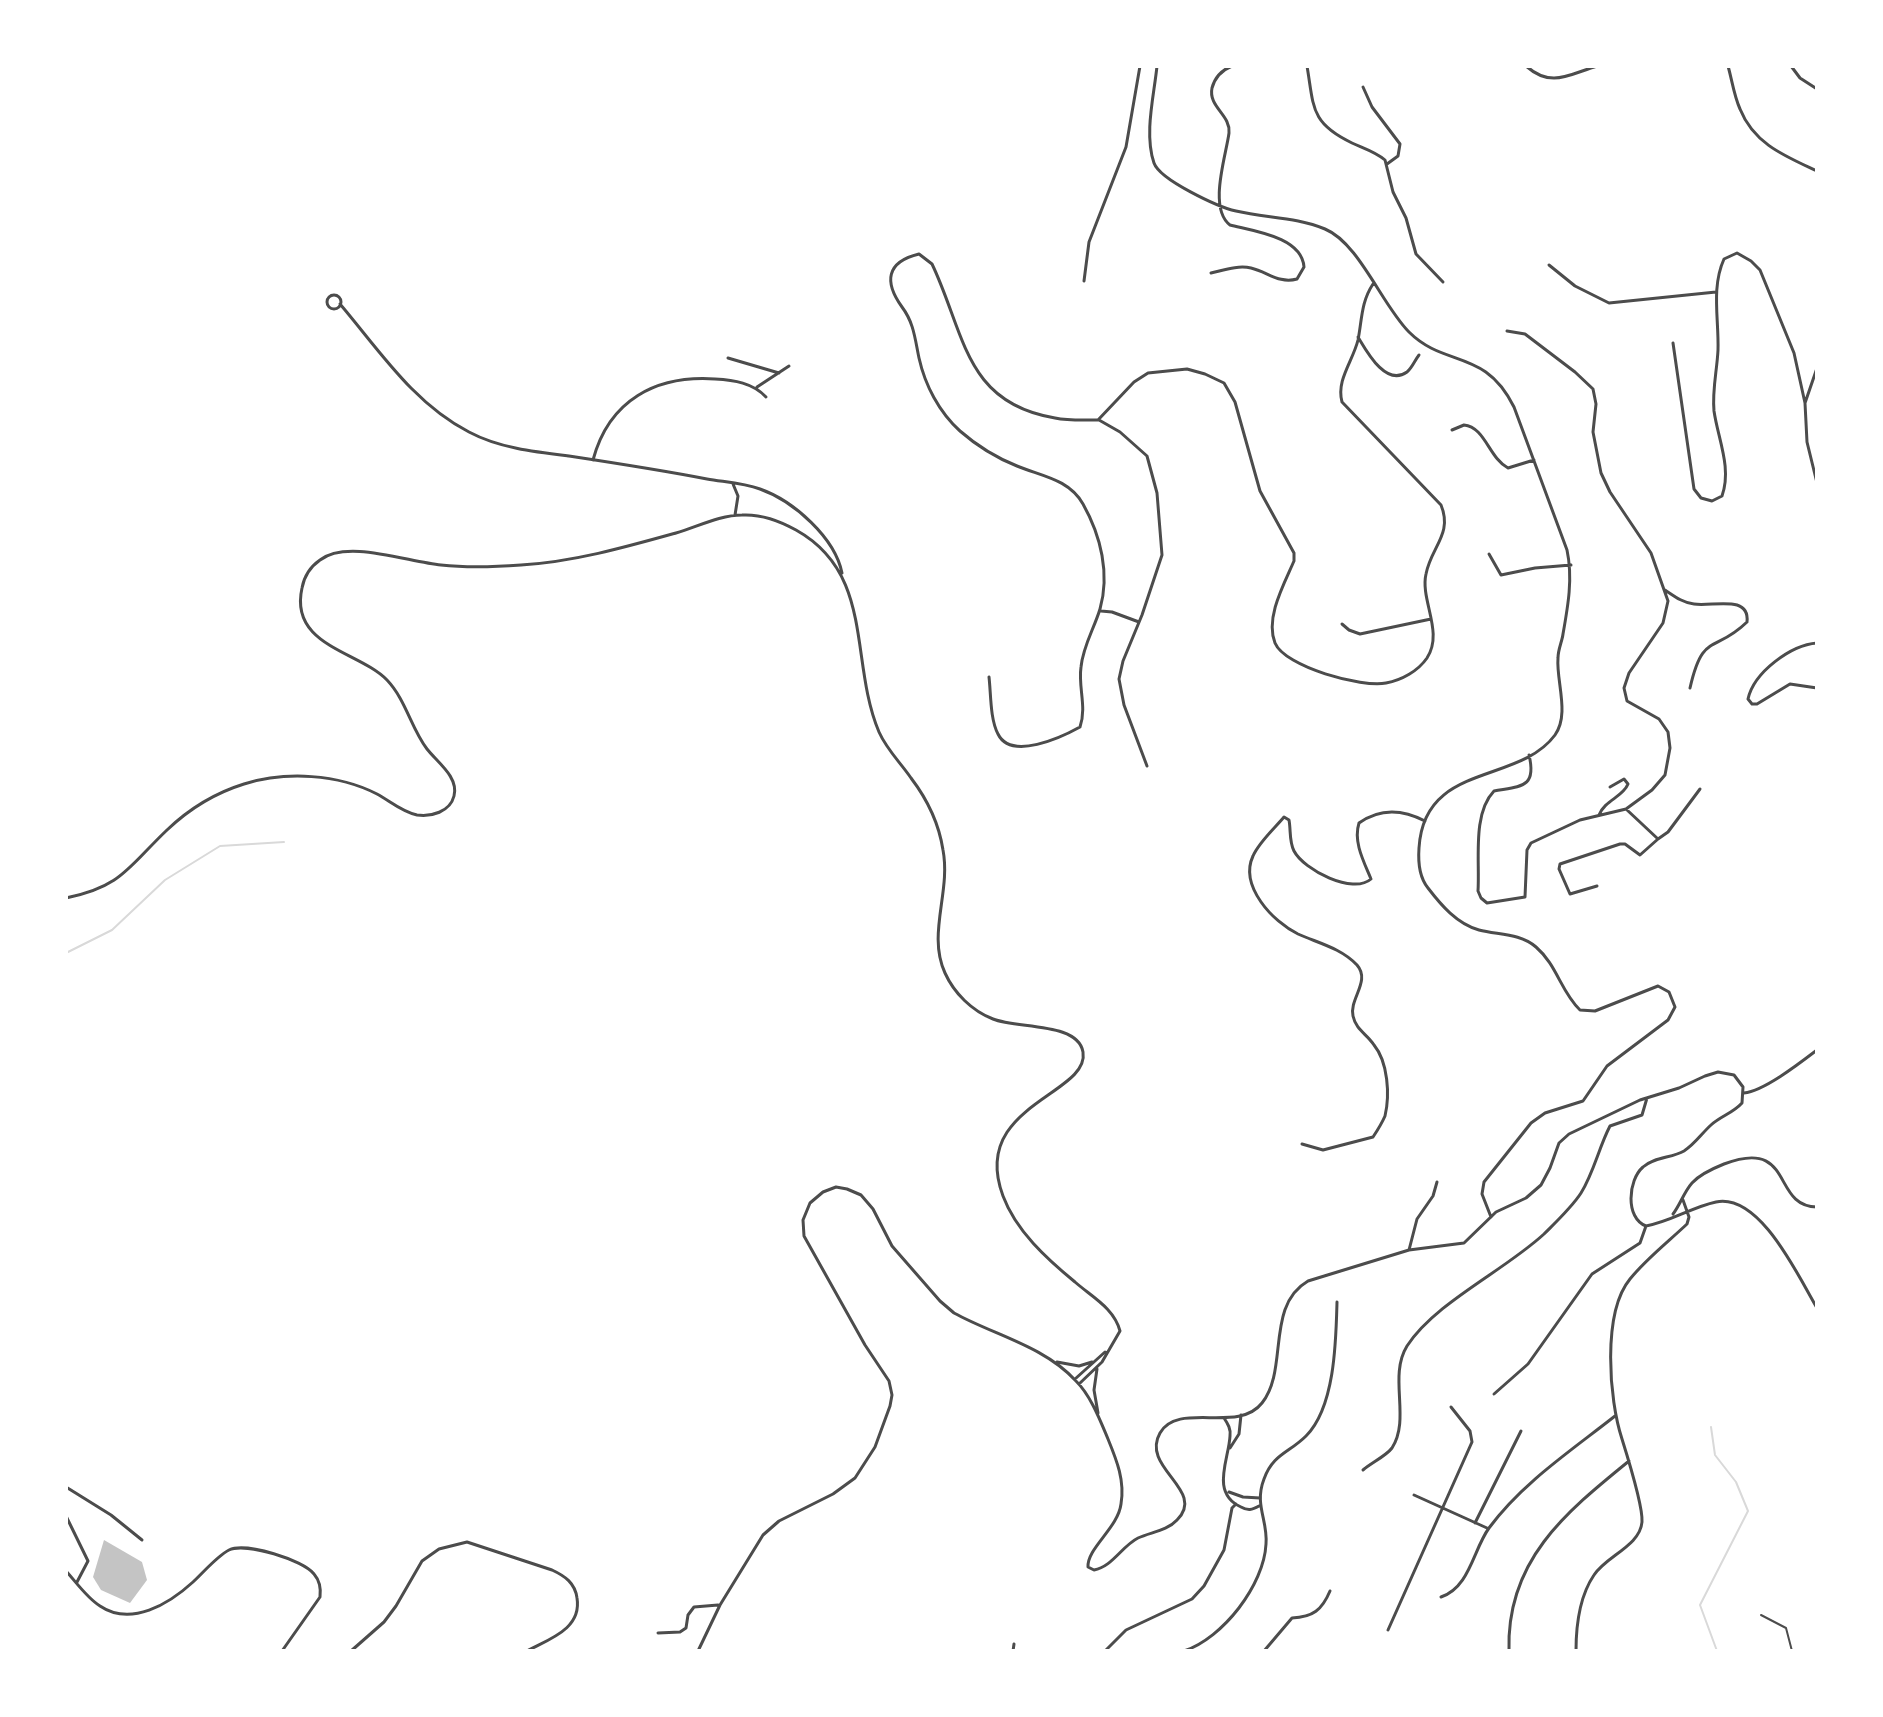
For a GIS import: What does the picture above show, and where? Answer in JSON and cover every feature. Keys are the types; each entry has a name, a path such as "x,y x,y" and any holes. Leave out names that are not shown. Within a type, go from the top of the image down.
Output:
{"street":[{"path":"1084,281 1089,242 1126,147 1140,66"},
{"path":"1157,66 1151,148 1157,170 1173,183 1233,210 1286,218 1327,229 1357,257 1410,333 1436,350 1474,363 1505,389 1567,550 1571,565 1570,589 1557,659 1561,721 1557,732 1549,742 1529,755 1444,792 1425,821 1418,864 1426,886 1456,920 1478,930 1508,934 1534,944 1553,965 1569,999 1580,1010 1595,1011 1658,986 1669,992 1675,1007 1668,1020 1607,1066 1583,1101 1545,1113 1531,1123 1484,1182 1482,1194 1491,1217"},
{"path":"1211,273 1246,267 1290,281 1297,279 1304,267 1299,253 1284,242 1230,225 1225,220 1220,176 1230,129 1228,121 1214,106 1211,92 1216,78 1232,66"},
{"path":"1307,66 1313,101 1323,126 1331,133 1383,157 1416,254 1443,282"},
{"path":"1529,68 1541,78 1551,80 1597,66"},
{"path":"1728,66 1739,108 1751,131 1776,152 1817,171"},
{"path":"1791,66 1800,78 1817,89"},
{"path":"1363,87 1372,107 1400,144 1398,156 1387,164"},
{"path":"989,677 996,732 1004,743 1016,747 1035,745 1080,727 1084,715 1079,678 1082,652 1104,591 1102,547 1082,503 1070,489 1050,477 1016,466 980,446 959,430 942,411 930,390 909,316 893,295 889,284 894,268 904,257 919,254 932,264 978,375 1008,403 1056,419 1098,420 1115,428 1147,456 1157,493 1162,555 1119,679 1124,705 1147,766"},
{"path":"1673,343 1694,489 1701,498 1712,501 1722,496 1726,485 1713,391 1718,351 1716,292 1721,267 1730,254 1743,255 1760,270 1794,353 1805,403 1807,442 1817,483"},
{"path":"1549,265 1575,286 1609,303 1716,292"},
{"path":"1098,420 1134,382 1148,373 1187,369 1224,383 1235,402 1260,491 1294,553 1272,625 1275,644 1284,655 1302,666 1382,684 1399,679 1411,673 1428,657 1432,638 1426,571 1446,527 1446,517 1441,505 1342,402 1341,385 1358,337 1364,301 1373,284"},
{"path":"340,304 405,383 425,402 468,432 510,447 760,489 797,511 826,540 840,560 853,608 876,724 889,750 921,791 941,838 945,879 937,943 946,977 960,997 988,1018 1018,1027 1061,1031 1074,1036 1082,1047 1083,1063 1079,1072 1034,1104 1010,1126 998,1158 998,1180 1008,1207 1032,1241 1117,1319 1120,1331 1098,1367 1079,1384"},
{"path":"1507,331 1525,334 1593,389 1596,404 1593,432 1601,473 1610,492 1651,553 1668,610 1663,623 1629,673 1624,695 1637,709 1659,719 1668,732 1670,748 1665,775 1652,790 1626,809 1569,825 1531,843 1527,850 1525,897 1487,903 1478,891 1481,817 1485,803 1494,791 1523,785 1530,780 1533,771 1529,755"},
{"path":"1358,337 1373,362 1387,373 1398,375 1408,371 1419,355"},
{"path":"728,358 779,373"},
{"path":"757,387 789,366"},
{"path":"1805,403 1817,368"},
{"path":"593,460 607,424 620,408 660,384 705,378 733,381 757,387 766,397"},
{"path":"1452,430 1464,425 1475,429 1497,461 1508,468 1534,460"},
{"path":"733,484 738,500 735,515"},
{"path":"66,898 109,884 133,867 168,829 197,806 227,790 254,782 292,777 338,780 356,784 414,814 436,814 452,802 455,791 451,777 421,741 389,682 328,646 306,622 300,601 303,581 325,556 349,551 454,566 533,564 586,555 735,515 773,520 796,530 823,550 843,577"},
{"path":"1489,554 1501,575 1571,565"},
{"path":"1664,590 1696,605 1736,603 1744,607 1747,613 1747,622 1741,628 1703,650 1695,664 1690,688"},
{"path":"1099,611 1112,612 1139,622"},
{"path":"1342,624 1360,634 1431,619"},
{"path":"1817,643 1804,644 1768,667 1748,699 1752,704 1757,704 1790,684 1817,688"},
{"path":"1599,815 1604,805 1625,791 1628,784 1621,779 1610,787"},
{"path":"1597,886 1570,894 1559,866 1561,862 1620,844 1625,844 1640,855 1668,832 1700,789"},
{"path":"1626,809 1658,839"},
{"path":"1302,1144 1323,1150 1373,1137 1384,1118 1387,1095 1384,1065 1375,1045 1356,1027 1352,1013 1352,1003 1360,988 1361,971 1329,945 1283,925 1263,904 1249,874 1253,856 1284,817 1289,820 1290,840 1296,855 1320,872 1345,884 1356,885 1371,879 1358,837 1359,823 1375,814 1399,810 1425,821"},
{"path":"1744,1093 1754,1092 1768,1084 1817,1050"},
{"path":"698,1651 720,1605 768,1530 783,1518 837,1491 859,1473 875,1447 890,1406 892,1395 889,1381 865,1345 804,1236 804,1215 817,1196 836,1187 861,1195 873,1209 892,1246 947,1307 1053,1361 1079,1384 1099,1420 1121,1476 1123,1492 1118,1516 1088,1558 1088,1567 1094,1570 1103,1567 1137,1538 1167,1527 1181,1514 1182,1491 1161,1464 1156,1450 1164,1427 1177,1420 1241,1415 1260,1406 1267,1393 1283,1314 1296,1289 1308,1281 1409,1250 1464,1243 1504,1207 1526,1198 1541,1185 1563,1138 1647,1098 1718,1072 1738,1078 1744,1093 1739,1107 1710,1125 1684,1150 1649,1163 1637,1174 1632,1189 1632,1207 1636,1220 1646,1226"},
{"path":"1363,1470 1391,1450 1397,1434 1399,1382 1406,1349 1435,1317 1506,1266 1544,1233 1580,1194 1610,1126 1642,1115 1647,1098"},
{"path":"1669,1218 1691,1184 1707,1172 1732,1161 1749,1158 1768,1161 1781,1175 1796,1201 1804,1207 1817,1207"},
{"path":"1409,1250 1417,1219 1433,1196 1437,1182"},
{"path":"1576,1651 1576,1627 1586,1591 1595,1573 1635,1538 1643,1519 1615,1416 1611,1348 1613,1318 1628,1281 1687,1224 1688,1210 1683,1200"},
{"path":"1646,1226 1723,1201 1750,1210 1770,1233 1817,1308"},
{"path":"1494,1394 1528,1364 1592,1274 1640,1243 1646,1226"},
{"path":"1632,1277 1637,1280"},
{"path":"1184,1651 1223,1626 1255,1582 1266,1545 1266,1530 1259,1506 1263,1480 1272,1461 1304,1438 1317,1423 1330,1381 1337,1302"},
{"path":"1075,1379 1108,1350"},
{"path":"1053,1361 1079,1366 1094,1361"},
{"path":"1098,1367 1094,1390 1099,1420"},
{"path":"1388,1630 1473,1436 1451,1407"},
{"path":"1228,1451 1239,1434 1241,1415"},
{"path":"1441,1597 1459,1585 1488,1528 1523,1491 1615,1416"},
{"path":"1224,1418 1231,1432 1222,1473 1226,1491 1236,1504 1253,1510 1259,1506"},
{"path":"1475,1523 1521,1431"},
{"path":"1509,1651 1508,1633 1513,1604 1535,1551 1578,1502 1629,1461"},
{"path":"66,1487 119,1521 142,1540"},
{"path":"1226,1491 1243,1497 1260,1498"},
{"path":"1414,1495 1488,1528"},
{"path":"1105,1651 1126,1630 1192,1599 1204,1586 1224,1550 1232,1508 1236,1504"},
{"path":"66,1516 88,1561 77,1582"},
{"path":"351,1651 391,1613 422,1561 439,1549 467,1542 552,1570 573,1585 578,1605 571,1624 527,1651"},
{"path":"66,1571 97,1605 115,1614 140,1614 176,1596 227,1551 240,1546 308,1568 314,1573 321,1589 313,1610 288,1639 282,1651"},
{"path":"1264,1651 1292,1618 1309,1617 1323,1607 1330,1591"},
{"path":"658,1633 684,1630 694,1607 720,1605"},
{"path":"1013,1651 1014,1644"}],"lane":[{"path":"1761,1615 1786,1628 1792,1651"}],"building":[{"path":"104,1540 142,1562 147,1580 130,1603 101,1590 93,1577"}],"waterway":[{"path":"66,953 112,930 165,880 220,846 284,842"},
{"path":"1711,1427 1715,1455 1736,1482 1748,1511 1700,1605 1717,1651"}]}
